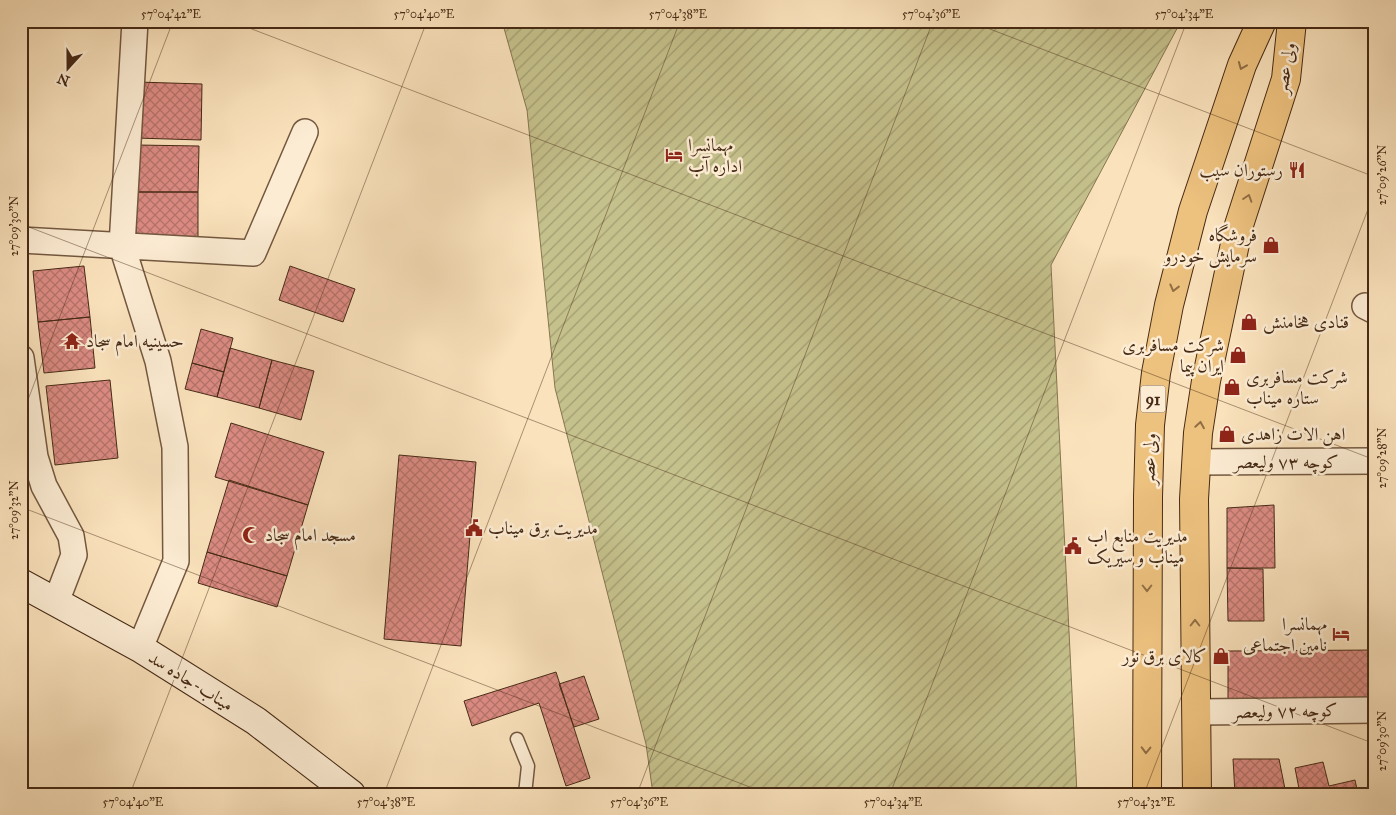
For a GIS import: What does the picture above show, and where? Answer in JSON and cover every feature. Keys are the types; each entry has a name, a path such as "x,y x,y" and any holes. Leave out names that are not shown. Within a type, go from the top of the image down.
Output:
{"main road":[{"name":"ولی عصر","path":"1147,794 1148,497 1150,425 1156,373 1169,305 1193,211 1242,65 1262,21"},
{"name":"ولی عصر","path":"1197,794 1194,499 1198,433 1206,381 1239,226 1286,79 1292,21"}],"street":[{"path":"135,21 122,246 158,362 175,446 176,561 140,648"},
{"path":"21,240 254,253 305,132"},
{"path":"21,358 36,457 44,486 71,536 74,555 56,602"},
{"name":"کوچه ۷۳ ولیعصر","path":"1196,462 1375,461"},
{"name":"میناب-جاده سد","path":"21,583 140,648 256,721 351,794"},
{"name":"کوچه ۷۲ ولیعصر","path":"1196,712 1375,710"}],"lane":[{"path":"516,739 528,766 525,794"}],"shaded area":[{"path":"502,21 1181,21 1051,265 1077,794 653,794 646,744 555,388 527,110"}],"building":[{"path":"137,82 202,84 201,140 136,138"},
{"path":"137,145 199,146 198,192 136,192"},
{"path":"136,192 198,192 198,239 136,238"},
{"path":"84,266 90,317 38,322 33,271"},
{"path":"290,266 355,289 343,322 279,300"},
{"path":"90,317 95,368 44,373 38,322"},
{"path":"201,329 233,338 224,372 192,363"},
{"path":"230,348 272,360 259,408 217,397"},
{"path":"272,360 314,371 301,420 259,408"},
{"path":"192,363 224,372 217,397 185,389"},
{"path":"110,380 118,458 55,465 46,386"},
{"path":"231,423 324,452 308,505 215,477"},
{"path":"399,455 476,462 461,646 384,639"},
{"path":"229,480 308,505 287,576 207,552"},
{"path":"1274,505 1275,568 1227,568 1227,508"},
{"path":"207,552 287,576 277,607 198,583"},
{"path":"1227,568 1263,569 1264,621 1228,621"},
{"path":"1375,650 1375,707 1228,708 1228,651"},
{"path":"556,672 590,778 566,786 539,703 472,726 464,701"},
{"path":"584,676 599,719 574,727 559,684"},
{"path":"1233,759 1279,759 1286,794 1235,794"},
{"path":"1323,762 1329,786 1355,780 1358,794 1300,794 1295,768"}],"place":[{"name":"مهمانسرا اداره آب","path":"674,155"},
{"name":"رستوران سيب","path":"1297,170"},
{"name":"فروشگاه سرمایش خودرو","path":"1271,245"},
{"name":"قنادی هخامنش","path":"1249,322"},
{"name":"حسینیه امام سجاد","path":"72,341"},
{"name":"شرکت مسافربری ایران پیما","path":"1238,355"},
{"name":"شرکت مسافربری ستاره میناب","path":"1232,387"},
{"name":"اهن الات زاهدی","path":"1227,434"},
{"name":"مدیریت برق میناب","path":"474,528"},
{"name":"مسجد امام سجاد","path":"251,535"},
{"name":"مدیریت منابع اب میناب و سیریک","path":"1073,546"},
{"name":"مهمانسرا نامین اجتماعی","path":"1341,634"},
{"name":"کالای برق نور","path":"1221,656"}]}
